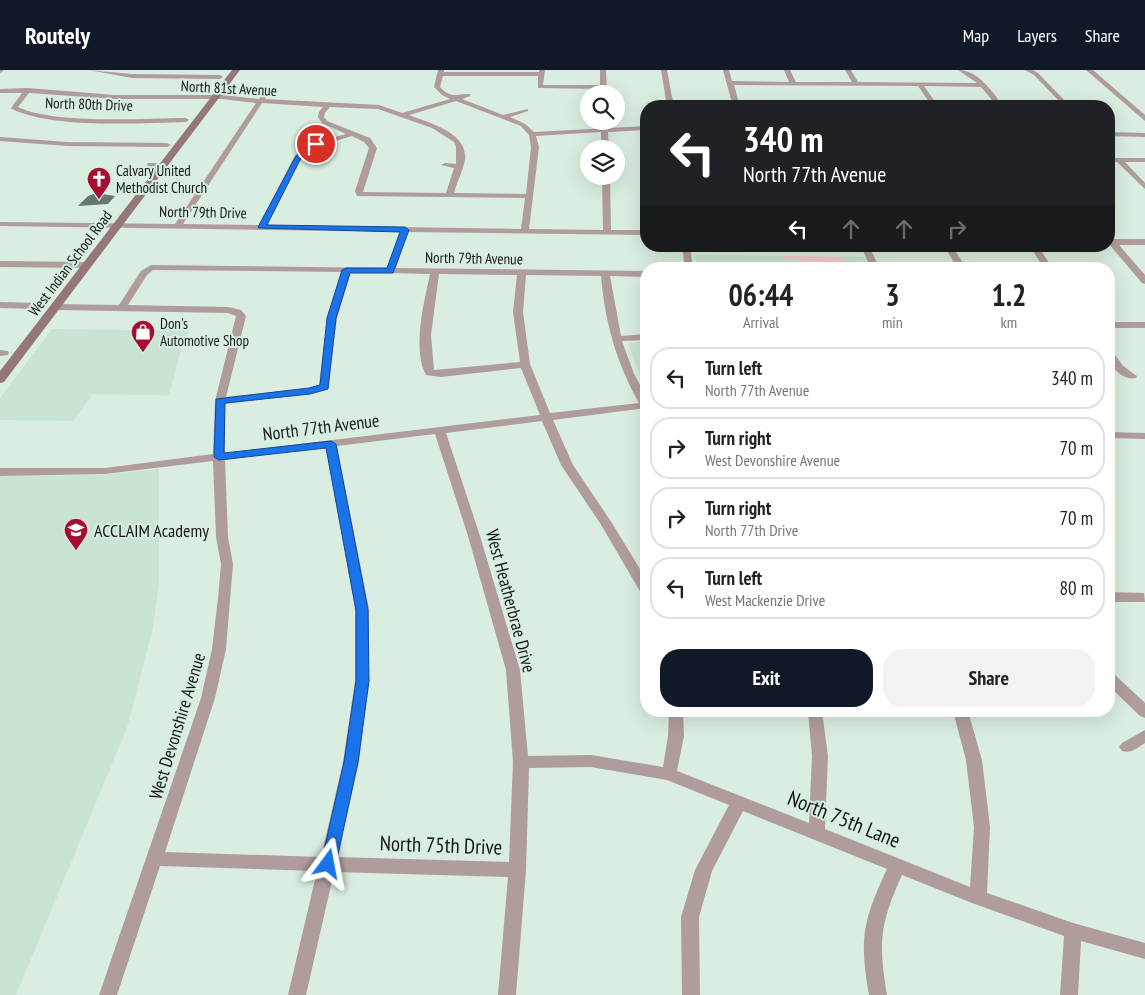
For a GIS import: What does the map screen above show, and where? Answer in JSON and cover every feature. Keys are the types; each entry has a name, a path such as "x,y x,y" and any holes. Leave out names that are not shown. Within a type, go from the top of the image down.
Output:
{"main road":[{"name":"West Indian School Road","path":"0,379 236,70"}],"street":[{"path":"91,70 132,76 220,77"},
{"path":"603,70 603,85"},
{"path":"664,70 669,100"},
{"path":"726,70 735,100"},
{"path":"787,70 793,83"},
{"path":"848,70 856,84"},
{"path":"963,71 974,70"},
{"path":"1028,70 1036,74 1061,100"},
{"path":"1089,70 1145,119"},
{"path":"963,71 983,85 995,100"},
{"path":"525,231 535,147 532,134 523,125 444,94 437,87 441,72 542,72 540,87 580,89"},
{"path":"729,82 983,85"},
{"path":"920,84 932,100"},
{"name":"North 81st Avenue","path":"0,90 28,90 103,96 263,97 329,105 379,107 434,126 458,141 460,148 459,166"},
{"name":"North 80th Drive","path":"28,90 14,108 26,114 86,119 186,120"},
{"path":"403,115 468,95"},
{"path":"178,226 263,97"},
{"path":"329,105 322,112 321,117 324,122 367,140 373,148 372,156 359,191 360,194 530,196"},
{"path":"504,117 526,110"},
{"path":"625,129 640,128"},
{"path":"532,134 604,130 605,140"},
{"path":"240,133 251,133"},
{"path":"262,227 298,158 305,150 316,144 354,134"},
{"path":"1115,134 1145,135"},
{"path":"0,139 67,144 167,145"},
{"path":"0,147 12,140"},
{"path":"1115,160 1145,160"},
{"path":"1119,160 1145,187"},
{"path":"151,165 164,165"},
{"path":"444,166 459,166 449,196"},
{"path":"606,185 607,232"},
{"name":"North 79th Drive","path":"0,224 640,233"},
{"path":"390,271 405,230"},
{"path":"1115,240 1145,242"},
{"path":"1115,246 1145,281"},
{"path":"0,264 87,265"},
{"name":"North 79th Avenue","path":"122,308 144,273 151,268 640,274"},
{"path":"220,401 310,391 324,386 332,318 346,270"},
{"path":"435,271 427,316 428,365 430,373 441,374 525,364"},
{"path":"522,273 518,312 525,364 567,465 640,580"},
{"path":"605,274 607,303 615,339 625,368 640,394"},
{"path":"0,305 41,306"},
{"path":"55,307 122,308"},
{"name":"West Devonshire Avenue","path":"108,995 196,739 220,648 227,564 222,537 219,457 220,401 241,316 238,312 122,308"},
{"path":"1115,325 1145,325"},
{"path":"615,339 640,337"},
{"path":"1115,362 1119,368 1132,376"},
{"name":"North 77th Avenue","path":"0,472 105,471 640,406"},
{"name":"West Heatherbrae Drive","path":"440,431 474,536 513,670 521,762 517,870 507,995"},
{"path":"1115,435 1145,436"},
{"path":"297,995 351,762 362,681 362,610 331,444"},
{"path":"1115,597 1144,598"},
{"path":"1115,684 1145,712"},
{"path":"670,774 676,736 676,717"},
{"path":"816,717 820,756 816,833"},
{"path":"962,717 974,760 982,827 978,898"},
{"path":"1127,747 1145,736"},
{"name":"North 75th Lane","path":"521,762 591,761 670,774 978,898 1073,931 1145,951"},
{"path":"691,995 690,917 704,870 740,802"},
{"name":"North 75th Drive","path":"154,859 517,870"},
{"path":"878,995 873,963 872,935 883,896 898,865"},
{"path":"1069,995 1073,931"}],"shaded area":[{"path":"695,255 864,257 866,262 696,262"},
{"path":"782,256 843,257 846,262 800,262 800,260 782,259"},
{"path":"52,329 189,331 180,353 169,395 93,394 73,421 0,420 0,398"},
{"path":"640,342 640,374 628,345"},
{"path":"159,469 159,582 153,628 127,728 16,995 0,995 0,476 100,475"}],"building":[{"name":"Calvary United Methodist Church","path":"96,193 115,196 108,204 78,206 88,196"}],"place":[{"name":"Calvary United Methodist Church","path":"99,200"},
{"name":"Don's Automotive Shop","path":"143,353"},
{"name":"ACCLAIM Academy","path":"76,551"}],"route":[{"path":"316,144 305,150 298,158 262,227 405,230 390,271 346,270 332,318 324,386 310,391 220,401 219,457 331,444 362,610 362,681 351,762 328,864"}]}
